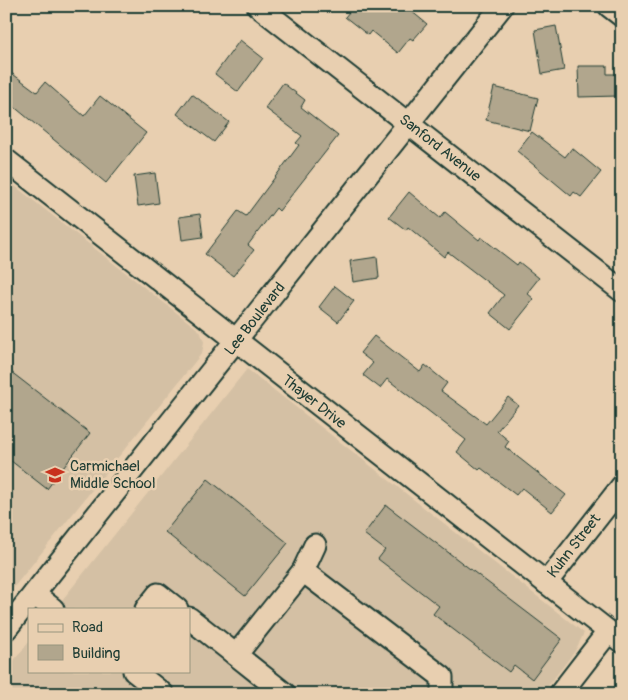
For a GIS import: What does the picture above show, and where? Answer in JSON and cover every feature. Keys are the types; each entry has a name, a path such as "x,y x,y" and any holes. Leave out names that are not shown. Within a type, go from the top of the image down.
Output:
{"street":[{"name":"Sanford Avenue","path":"258,6 622,291"},
{"name":"Lee Boulevard","path":"6,629 502,6"},
{"path":"609,6 622,16"},
{"name":"Thayer Drive","path":"6,160 615,637"},
{"name":"Kuhn Street","path":"546,583 622,486"},
{"path":"236,655 303,571 315,545"},
{"path":"303,571 442,677 442,694"},
{"path":"34,594 52,608"},
{"path":"147,608 158,594 176,608"},
{"path":"190,619 285,694"},
{"path":"560,694 615,637"},
{"path":"135,672 163,694"}],"shaded area":[{"name":"Carmichael Middle School","path":"6,179 200,331 204,342 202,353 6,597"},
{"path":"247,369 584,633 575,651 542,694 6,694 6,670 28,643 28,672 190,672 190,608 56,608"}],"building":[{"path":"354,6 405,6 427,24 413,40 410,38 398,53 371,31 368,35 345,17"},
{"path":"556,26 564,70 542,74 535,30"},
{"path":"240,40 263,58 238,92 215,74"},
{"path":"578,66 607,66 607,74 617,74 618,96 579,97"},
{"path":"6,69 37,92 45,82 84,116 100,96 146,133 106,183 6,100"},
{"path":"283,83 305,100 301,107 338,136 279,211 276,208 248,245 254,250 233,276 205,254 238,211 246,216 299,145 296,143 302,136 265,108"},
{"path":"494,87 538,98 530,131 486,120"},
{"path":"192,94 229,122 214,142 177,114"},
{"path":"532,132 565,157 572,148 601,172 581,197 574,192 571,196 517,151"},
{"path":"155,173 159,203 138,206 134,176"},
{"path":"409,192 440,218 445,212 479,240 481,237 517,265 519,262 539,278 527,293 534,299 510,329 490,313 504,295 448,252 444,257 408,227 406,230 389,217"},
{"path":"200,214 203,237 182,240 179,217"},
{"path":"377,257 379,278 353,282 350,261"},
{"path":"335,286 354,301 338,322 319,307"},
{"path":"374,336 420,372 425,365 447,383 441,391 486,424 508,397 518,405 497,431 509,441 505,447 566,495 552,512 522,488 516,495 481,468 479,470 457,452 466,440 387,379 380,388 363,375 373,363 360,353"},
{"path":"6,368 90,433 47,489 6,457"},
{"path":"208,479 288,543 245,596 165,532"},
{"path":"386,505 562,639 532,679 514,665 509,672 433,614 439,606 378,559 385,550 364,534"}],"place":[{"name":"Carmichael Middle School","path":"55,475"}]}
